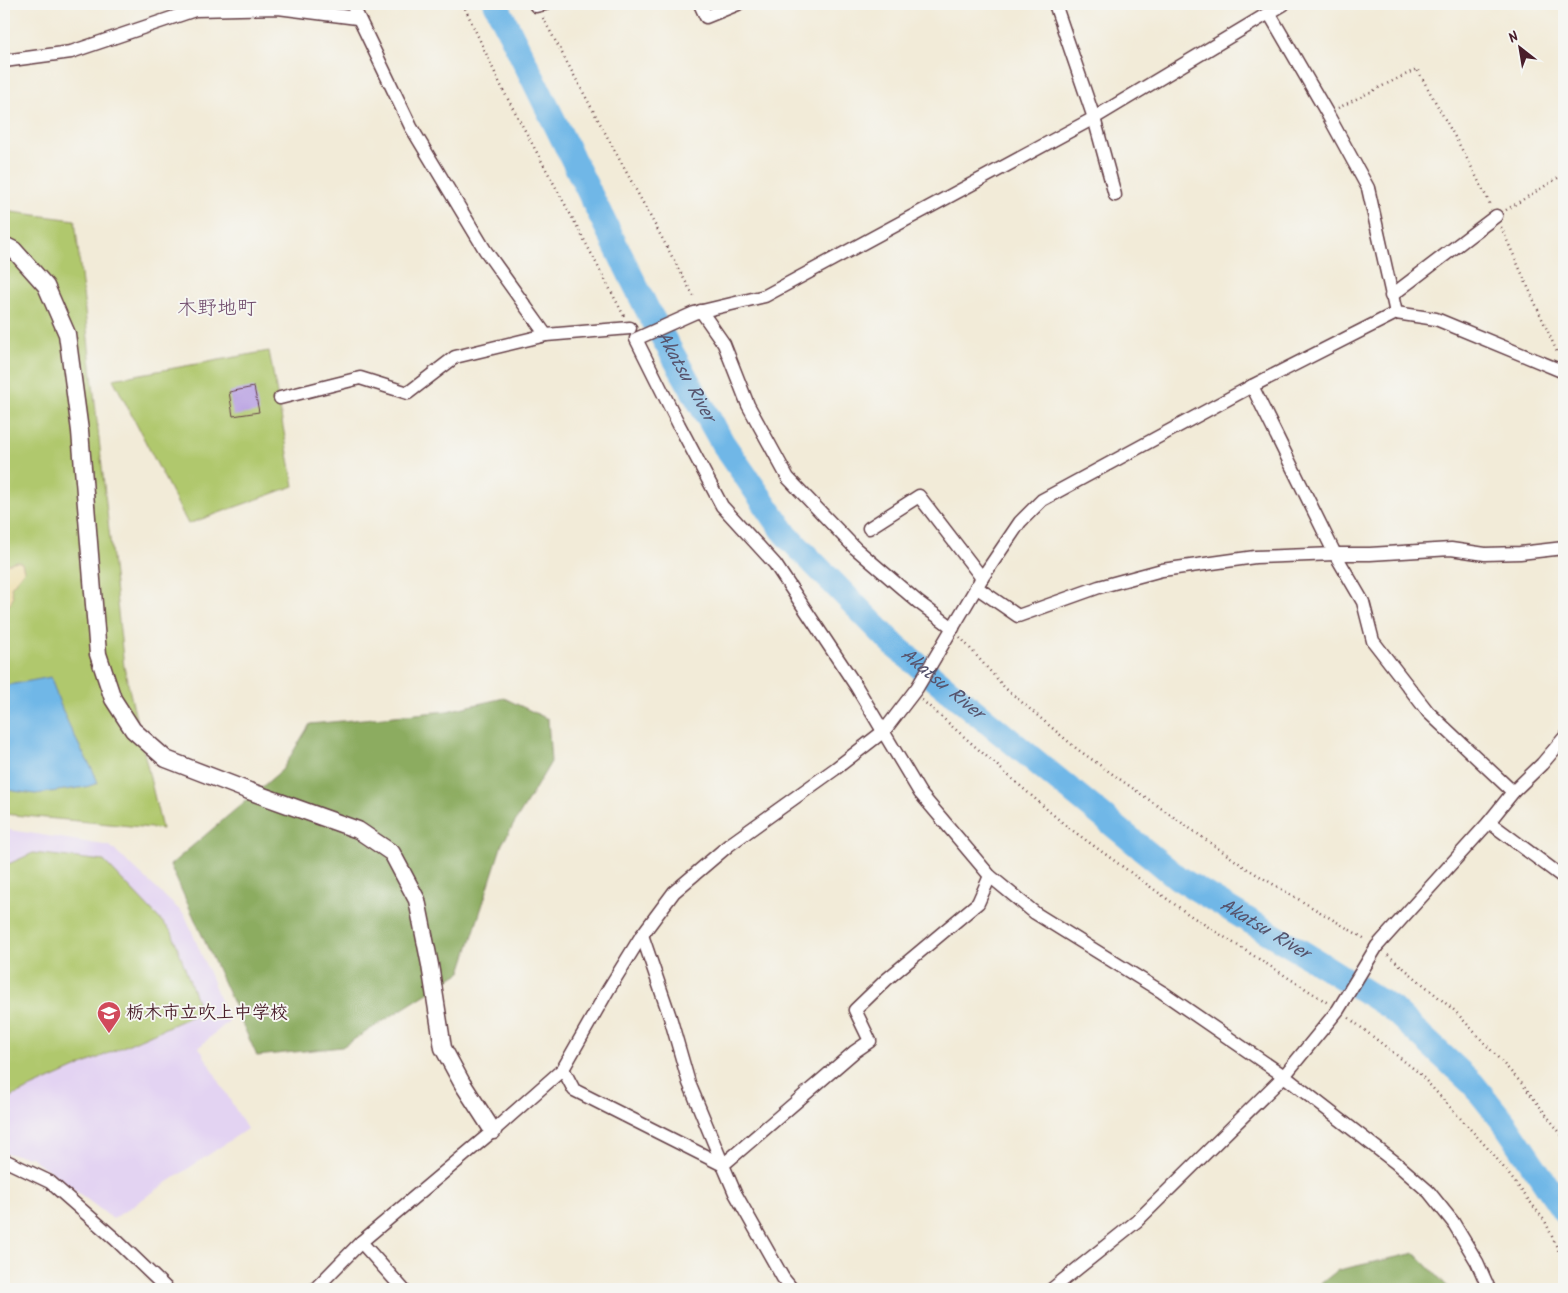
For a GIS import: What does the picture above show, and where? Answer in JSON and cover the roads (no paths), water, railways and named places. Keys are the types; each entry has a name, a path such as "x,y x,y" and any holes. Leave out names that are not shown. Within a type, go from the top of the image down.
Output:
{"street":[{"path":"352,4 357,18 411,127 485,250 546,335"},
{"path":"700,4 706,16 738,4"},
{"path":"1055,4 1094,118 1115,195"},
{"path":"1284,4 1094,118 765,296 698,312 636,339 722,506 775,564 856,686 920,793 990,876 1035,913 1162,992 1284,1076 1396,1163 1429,1192 1453,1222 1477,1262 1489,1289"},
{"path":"4,61 71,52 195,10 278,8 357,18"},
{"path":"1269,13 1368,188 1396,313"},
{"path":"1391,296 1496,216"},
{"path":"4,246 14,250 46,286 67,334 80,431 98,654 113,699 133,730 166,759 358,830 392,853 417,900 430,965 443,1048 493,1132"},
{"path":"698,312 724,344 748,405 788,478 855,548 918,602 950,634"},
{"path":"315,1289 361,1242 493,1132 563,1068 642,935 674,892 729,845 835,769 884,731 915,690 950,634 978,583 1020,522 1042,500 1252,386 1396,313 1436,319 1558,370"},
{"path":"280,398 360,378 408,393 455,357 546,335 630,328"},
{"path":"1252,386 1335,554 1363,602 1373,641 1428,712 1513,792"},
{"path":"870,528 920,496 978,583 1018,616 1099,587 1162,570 1255,557 1370,554 1450,549 1485,554 1520,553 1564,548"},
{"path":"1052,1289 1137,1221 1284,1076 1341,1006 1376,948 1489,822 1513,792 1542,764 1564,738"},
{"path":"1489,822 1564,878"},
{"path":"723,1165 854,1052 870,1041 854,1010 886,980 978,903 990,876"},
{"path":"642,935 670,1017 689,1083 723,1165 735,1193 783,1278 792,1289"},
{"path":"563,1068 574,1090 723,1165"},
{"path":"4,1160 50,1182 115,1239 167,1289"},
{"path":"361,1242 403,1289"}],"water":[{"path":"51,677 68,723 98,783 86,787 35,794 7,790 4,776 4,686"}],"waterway":[{"name":"Akatsu River","path":"496,4 648,311 722,442 787,536 896,647 1178,878 1391,1008 1473,1084 1506,1125 1564,1211"}],"place":[{"name":"栃木市立吹上中学校","path":"109,1034"}],"district":[{"name":"木野地町","path":"217,309"}]}
